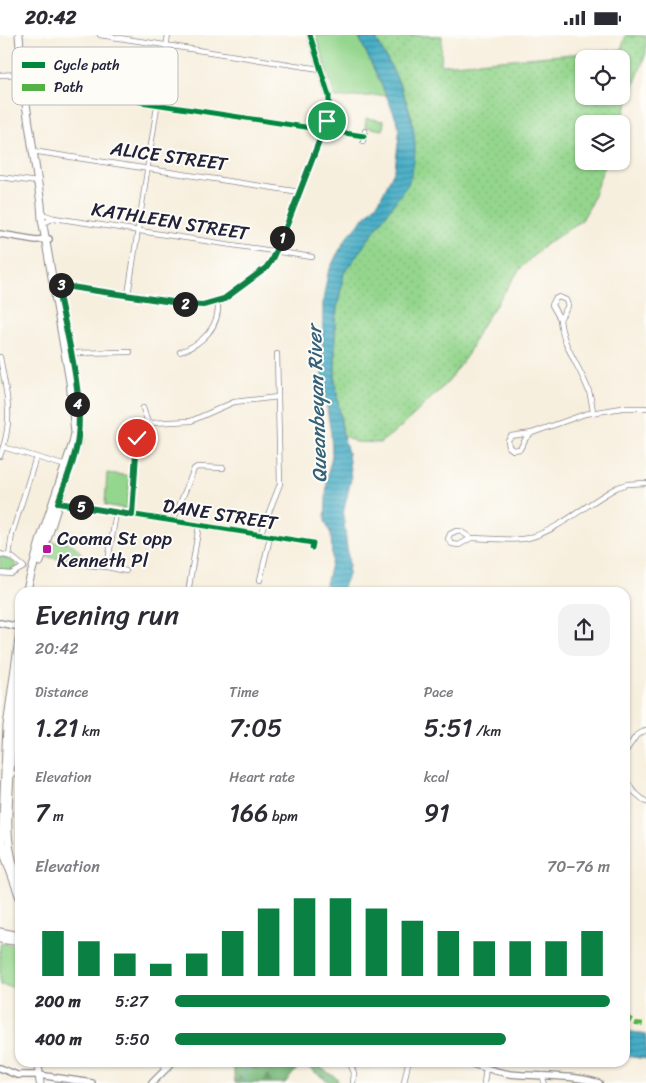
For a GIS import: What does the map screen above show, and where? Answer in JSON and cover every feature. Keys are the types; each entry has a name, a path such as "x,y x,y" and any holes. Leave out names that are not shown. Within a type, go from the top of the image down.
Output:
{"main road":[{"path":"26,105 55,284 75,382 78,430 78,443 61,478 46,524 32,587"},
{"path":"41,204 46,218 47,239"},
{"path":"28,587 58,503 67,467"},
{"path":"46,524 53,507 58,503 61,478"},
{"path":"7,773 7,726 15,668"},
{"path":"15,706 7,773 2,842 4,858 15,886"},
{"path":"4,858 15,876"},
{"path":"0,932 15,934"},
{"path":"0,939 15,941"},
{"path":"38,1067 40,1083"}],"street":[{"path":"100,35 320,69"},
{"path":"167,45 168,35"},
{"path":"55,284 195,305 218,302 231,295 266,268 276,252 300,192 324,129 330,103 310,35"},
{"path":"128,295 158,105"},
{"path":"165,105 364,136"},
{"name":"ALICE STREET","path":"32,151 300,192"},
{"path":"0,177 37,182"},
{"name":"KATHLEEN STREET","path":"46,218 312,257"},
{"path":"0,234 36,240 47,239"},
{"path":"560,319 568,306 566,300 560,297 555,299 552,305 560,319 561,331 589,391 593,412"},
{"path":"180,352 199,343 206,336 218,316 218,302"},
{"path":"68,353 130,351"},
{"path":"260,535 280,484 277,354"},
{"path":"0,357 8,421 8,429 0,456"},
{"path":"132,515 138,434 142,427 148,423 194,420 234,402 278,397"},
{"path":"532,433 517,450 509,447 509,438 532,433 571,418 593,412 646,407"},
{"path":"143,408 148,423"},
{"path":"518,435 522,438 523,445"},
{"path":"2,448 67,467"},
{"path":"9,556 12,535 36,457"},
{"path":"173,521 194,469 197,467 223,468"},
{"path":"471,538 459,545 455,545 448,539 450,534 456,531 471,538 528,538 569,518 618,487 628,484 646,483"},
{"name":"DANE STREET","path":"58,503 313,543 312,549"},
{"path":"106,567 116,513"},
{"path":"189,587 199,525"},
{"path":"260,580 270,537"},
{"path":"0,554 9,556 24,567 34,571"},
{"path":"88,565 126,571"},
{"path":"0,573 12,574 24,567"},
{"path":"0,623 15,626"},
{"path":"630,745 636,736 646,730"},
{"path":"7,773 15,774"},
{"path":"630,786 646,802"},
{"path":"152,1083 163,1067"},
{"path":"352,1067 354,1073 353,1083"},
{"path":"404,1083 407,1067"},
{"path":"480,1067 510,1074 558,1076 595,1082"},
{"path":"0,1068 17,1075 39,1075 92,1083"},
{"path":"484,1083 486,1069"},
{"path":"543,1075 544,1083"}],"green space":[{"path":"315,35 358,35 386,95 336,98"},
{"path":"374,35 442,36 441,65 575,54 575,105 627,105 623,115 575,115 575,170 603,170 590,206 582,220 541,248 520,269 479,330 468,354 448,382 401,427 380,443 355,442 343,435 335,381 335,319 344,273 408,184 414,153 412,117 400,84"},
{"path":"626,35 646,36 646,53 630,97 630,50 621,50"},
{"path":"366,118 384,121 383,130 365,127"},
{"path":"107,473 130,476 127,509 105,505"},
{"path":"52,542 72,545 86,560 83,562 70,552 66,560 47,557"},
{"path":"0,556 13,561 17,567 11,571 0,571"},
{"path":"0,943 15,945 15,987 0,985"},
{"path":"233,1067 299,1067 285,1083 235,1083"},
{"path":"308,1067 320,1067 338,1079 339,1083 330,1083"}],"water":[{"name":"Queanbeyan River","path":"358,35 374,35 401,88 413,125 414,164 408,184 344,273 335,319 335,381 351,479 343,514 349,565 348,575 343,587 325,587 332,560 331,535 325,521 327,477 332,455 331,434 322,376 323,300 328,273 336,256 347,237 379,201 395,169 399,136 398,123"},
{"path":"630,1032 646,1034 646,1059 630,1057"}],"waterway":[{"path":"245,1067 246,1083"}],"marked path":[{"path":"630,1019 636,1023 646,1024"}],"cycle path":[{"path":"53,284 203,305 225,299 259,273 271,261 283,235 324,129 329,111 329,96 310,35"},
{"path":"161,105 364,136"},
{"path":"59,503 313,543 312,548"}],"place":[{"name":"Cooma St opp Kenneth Pl","path":"47,549"}],"route":[{"path":"137,438 132,515 58,503 78,443 78,430 77,394 57,285 203,305 218,302 231,295 266,268 276,252 327,121"}]}
